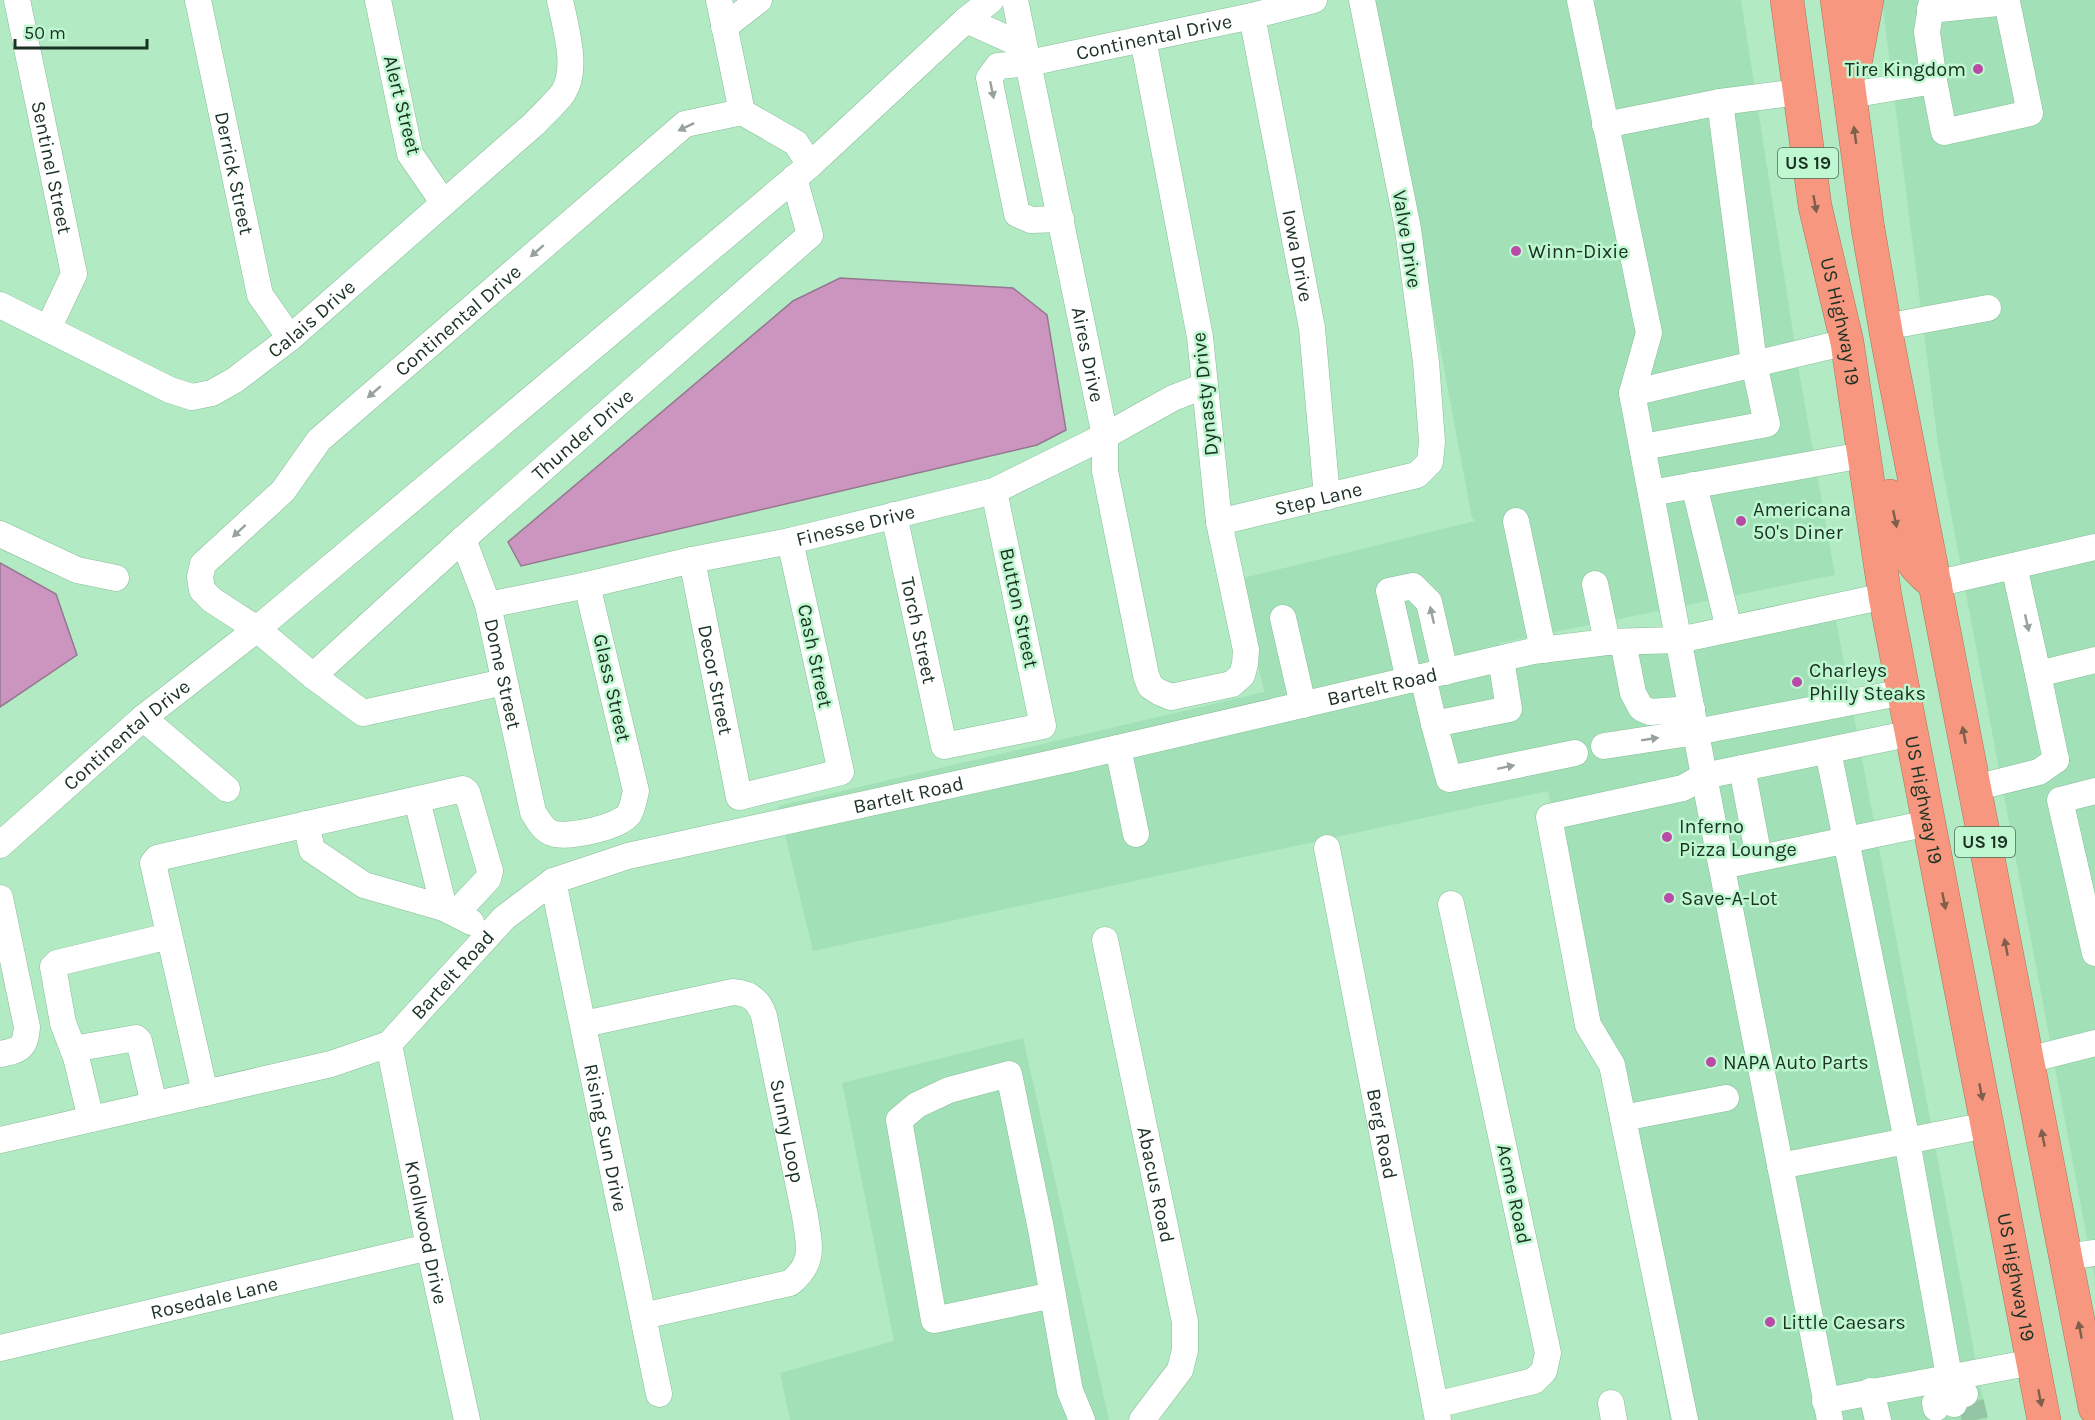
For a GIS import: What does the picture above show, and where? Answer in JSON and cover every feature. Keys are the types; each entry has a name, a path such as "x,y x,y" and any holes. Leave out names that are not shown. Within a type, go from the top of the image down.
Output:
{"highway":[{"name":"US Highway 19","path":"1787,0 1815,206 1847,342 1885,596 2044,1420"},
{"name":"US 19","path":"1837,0 1885,327 2028,1060 2080,1255 2095,1408"},
{"path":"1850,95 1867,0"},
{"path":"1847,342 1879,441 1899,540 1907,557 1921,574 1935,584"}],"street":[{"name":"Sentinel Street","path":"17,0 74,274 48,329"},
{"name":"Derrick Street","path":"198,0 260,295 290,338"},
{"name":"Alert Street","path":"378,0 410,154 443,202"},
{"name":"Calais Drive","path":"0,304 170,390 192,398 212,393 236,380 290,338 534,124 564,91 570,72 570,47 560,0"},
{"path":"719,0 742,112 796,143 802,172"},
{"path":"724,27 759,0"},
{"name":"Continental Drive","path":"0,844 143,718 257,629 802,172 966,20 991,0"},
{"name":"Continental Drive","path":"1061,219 1031,220 1017,214 989,78 998,66 1027,55 1143,39 1252,16 1314,0"},
{"name":"Valve Drive","path":"1362,0 1408,229 1425,362 1432,442 1430,462 1417,475"},
{"path":"1580,0 1649,333 1632,393 1828,1410 1871,1391 1952,1396 2033,1362"},
{"name":"Aires Drive","path":"1021,1 1027,55 1105,436 1105,471 1146,675 1150,686 1171,697"},
{"path":"2007,2 2030,112 1944,132 1927,32 1931,5 2007,2"},
{"name":"Iowa Drive","path":"1252,16 1312,328 1327,497"},
{"path":"966,20 1027,55"},
{"name":"Dynasty Drive","path":"1143,39 1200,337 1219,522 1246,650 1242,675 1232,684 1171,697"},
{"path":"1850,95 1934,81"},
{"path":"1605,125 1720,102 1798,92"},
{"path":"1643,447 1767,424 1754,363 1720,102"},
{"name":"Continental Drive","path":"257,629 212,600 202,590 200,577 203,564 283,491 319,440 685,124 742,112"},
{"name":"Thunder Drive","path":"313,676 463,539 810,235 802,172"},
{"path":"1885,327 1988,308"},
{"path":"1632,393 1847,342"},
{"name":"Finesse Drive","path":"488,605 790,541 994,491 1105,436 1173,398 1204,386"},
{"path":"1652,493 1863,455"},
{"name":"Step Lane","path":"1219,522 1417,475"},
{"path":"1694,485 1729,629"},
{"name":"Button Street","path":"944,746 1043,726 994,491"},
{"name":"Torch Street","path":"894,515 944,746"},
{"path":"1516,521 1543,650"},
{"path":"0,534 77,570 117,578"},
{"name":"Dome Street","path":"463,539 488,605 533,812"},
{"name":"Cash Street","path":"739,797 841,772 790,541"},
{"path":"1935,584 2095,547"},
{"name":"Decor Street","path":"693,560 739,797"},
{"path":"1973,779 2038,772 2056,760 2014,566"},
{"path":"1595,584 1636,702 1641,708 1650,712 1694,720"},
{"name":"Glass Street","path":"533,812 541,825 551,833 567,835 617,824 628,816 636,791 587,585"},
{"name":"Bartelt Road","path":"0,1140 331,1064 389,1044 504,918 553,881 628,856 1118,748 1543,650 1615,642 1680,640 1885,596"},
{"path":"1283,618 1303,705"},
{"path":"257,629 313,676 363,713 504,682"},
{"path":"1434,724 1509,708 1501,659"},
{"path":"2038,674 2095,660"},
{"path":"1426,676 1434,724 1449,779 1575,753"},
{"path":"1604,746 1694,720 1904,692"},
{"path":"143,718 227,789"},
{"path":"1684,1420 1612,1065 1588,1025 1549,817 1683,788 1704,776 1912,733"},
{"path":"1118,748 1136,834"},
{"path":"1828,751 1907,1141 1952,1396"},
{"path":"1742,768 1759,858"},
{"path":"205,1093 153,863 157,858 463,789 467,792 490,871 488,879 450,911"},
{"path":"2095,791 2060,800 2095,953"},
{"path":"417,800 450,911"},
{"path":"1722,866 1929,823"},
{"path":"306,824 312,850 347,875 364,885 450,911 489,934"},
{"name":"Berg Road","path":"1327,848 1437,1412"},
{"name":"Rising Sun Drive","path":"553,881 659,1394"},
{"path":"0,898 27,1027 26,1041 9,1052"},
{"name":"Acme Road","path":"1437,1412 1534,1381 1544,1371 1548,1353 1451,904"},
{"path":"91,1119 73,1049 63,1023 53,967 57,963 169,936"},
{"name":"Abacus Road","path":"1104,940 1185,1322 1185,1350 1180,1370 1142,1420"},
{"name":"Sunny Loop","path":"584,1024 733,992 744,993 754,999 764,1016 805,1216 810,1246 809,1258 798,1276 790,1283 643,1316"},
{"path":"73,1049 136,1038 139,1041 154,1104"},
{"name":"Knollwood Drive","path":"389,1044 429,1247 467,1420"},
{"path":"2028,1060 2095,1044"},
{"path":"1053,1295 934,1320 899,1120 918,1105 949,1090 1009,1074 1053,1295 1070,1391 1082,1420"},
{"path":"1623,1118 1766,1090"},
{"path":"1780,1166 1987,1125"},
{"name":"Rosedale Lane","path":"0,1348 429,1247"},
{"path":"1871,1391 1878,1420"}],"shaded area":[{"path":"1375,0 1741,0 1800,377 1835,575 1500,643 1503,661 1835,615 1987,1420 1670,1420 1548,791 813,951 778,806 1264,692 1239,579 1475,521 1472,518"},
{"path":"1882,0 2095,0 2095,1280 1938,445"},
{"path":"840,278 1013,288 1047,315 1066,430 1037,445 521,566 508,542 793,301"},
{"path":"0,563 56,594 77,655 0,707"},
{"path":"1023,1038 1109,1420 790,1420 780,1373 894,1341 842,1083"}],"tunnel":[{"path":"1971,1402 1975,1420"}],"place":[{"name":"Tire Kingdom","path":"1978,69"},
{"name":"Winn-Dixie","path":"1516,251"},
{"name":"Americana 50's Diner","path":"1741,521"},
{"name":"Charleys Philly Steaks","path":"1797,682"},
{"name":"Inferno Pizza Lounge","path":"1667,837"},
{"name":"Save-A-Lot","path":"1669,898"},
{"name":"NAPA Auto Parts","path":"1711,1062"},
{"name":"Little Caesars","path":"1770,1322"}]}
